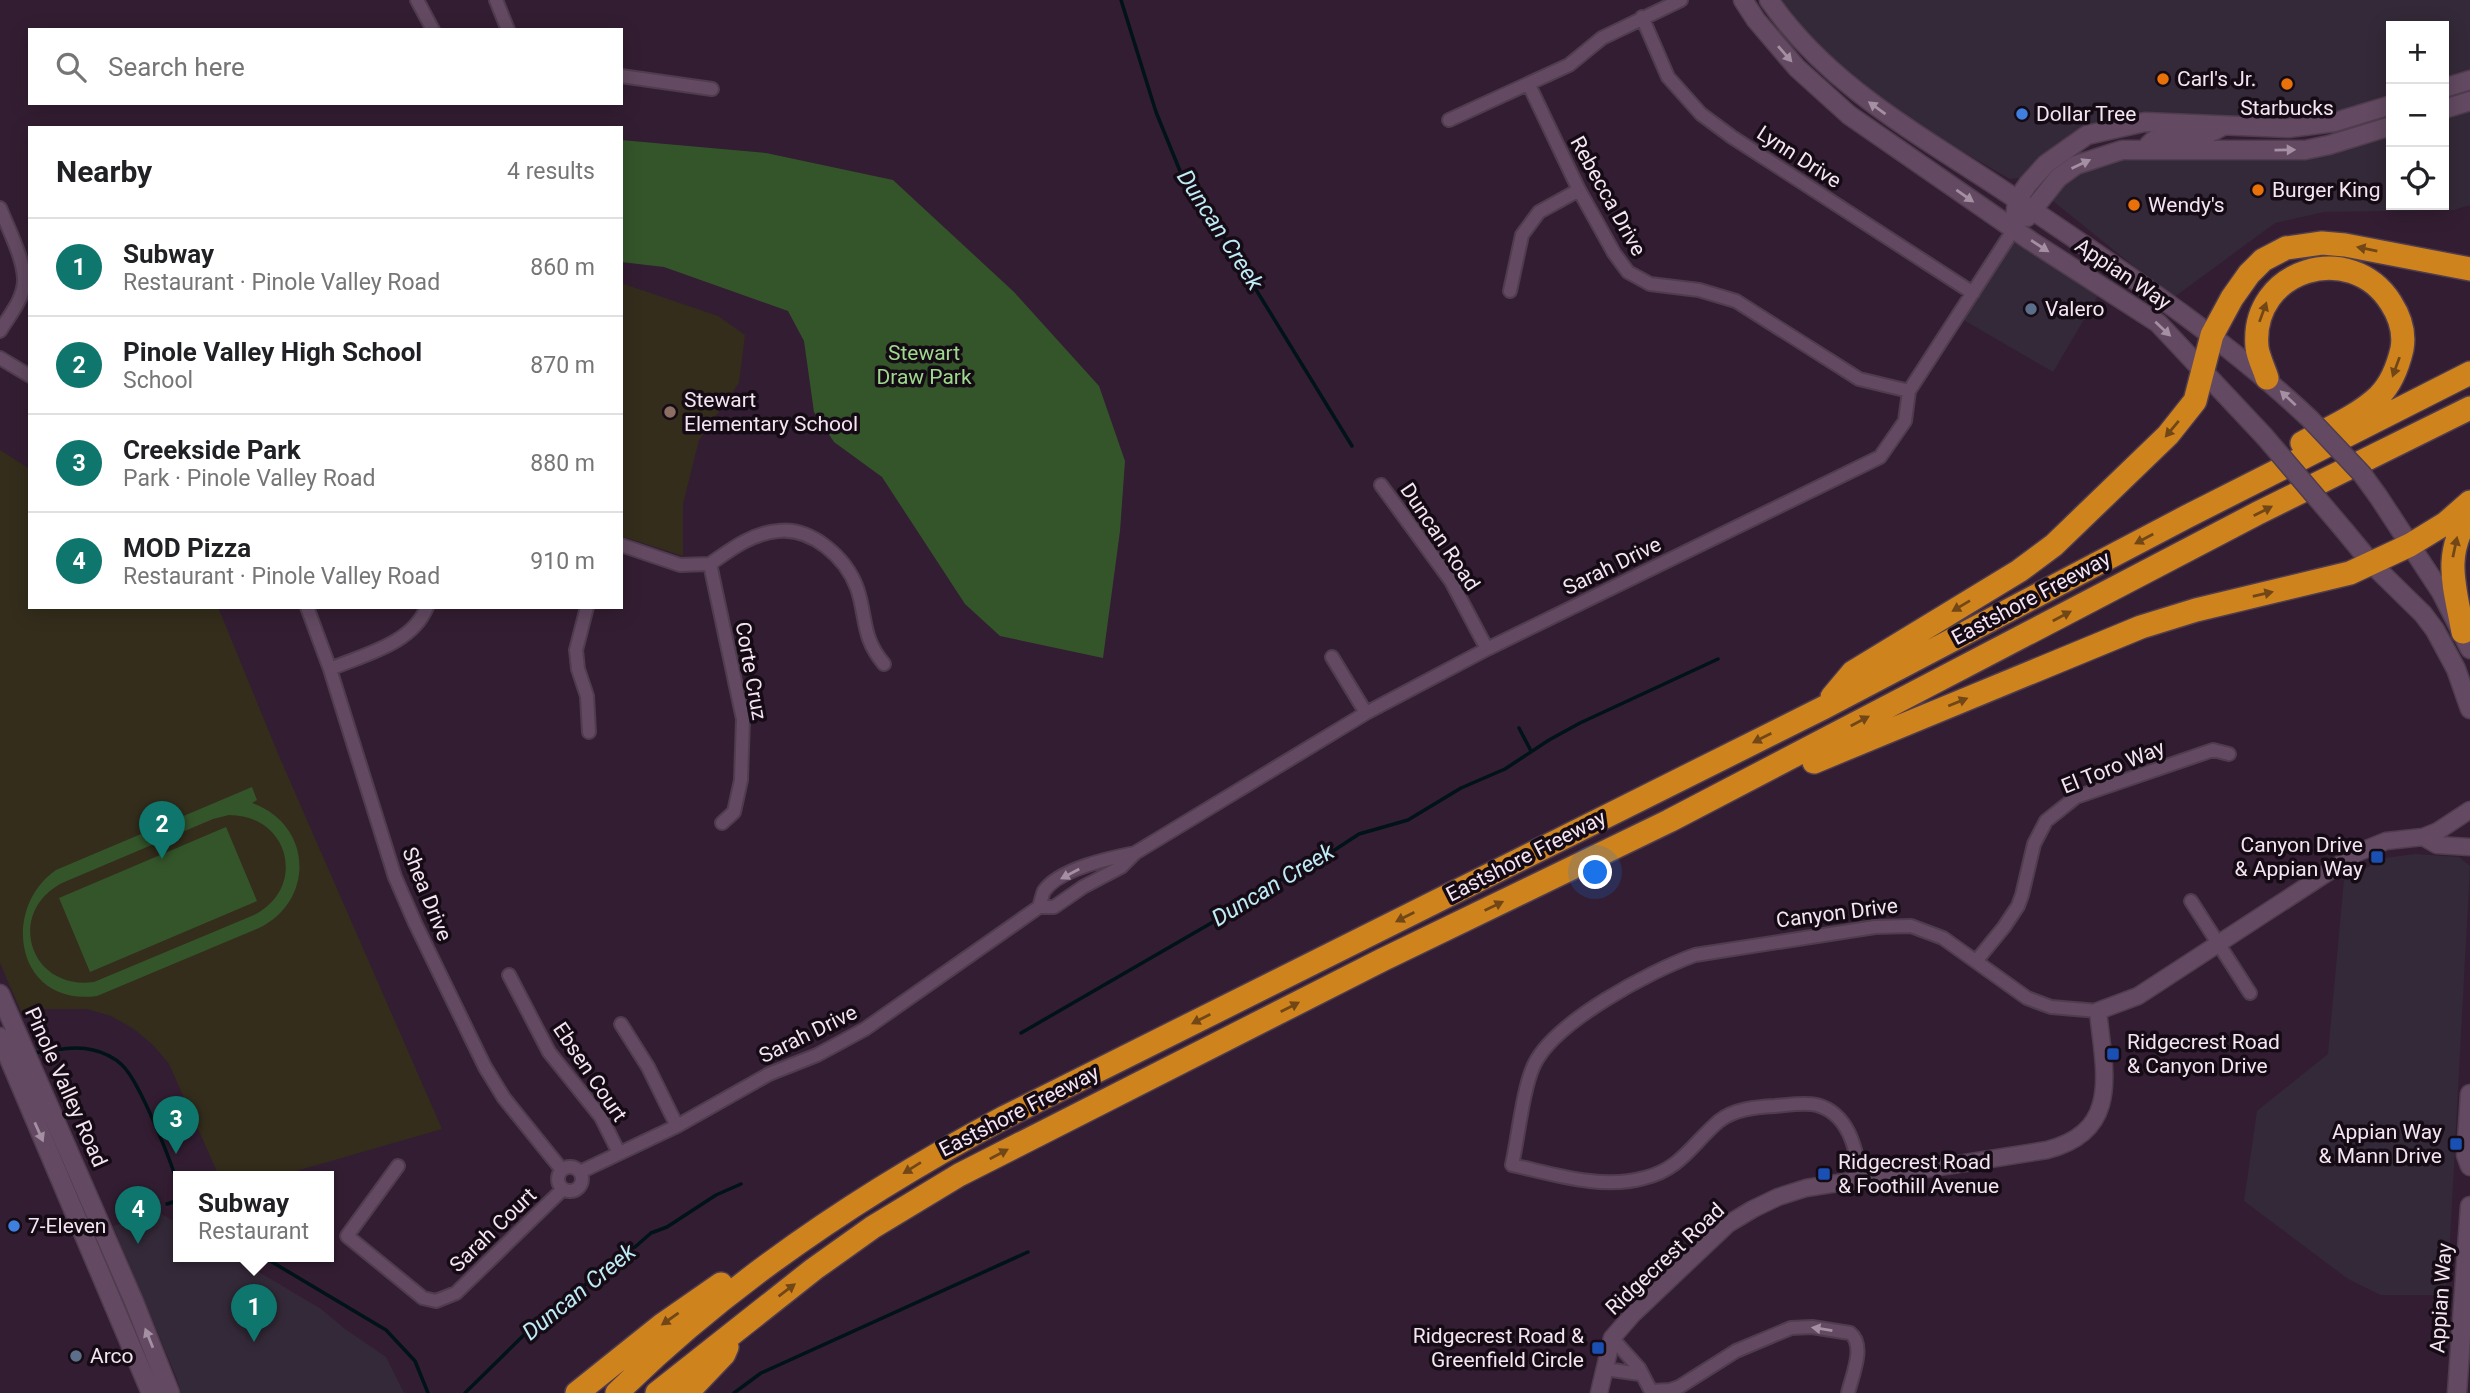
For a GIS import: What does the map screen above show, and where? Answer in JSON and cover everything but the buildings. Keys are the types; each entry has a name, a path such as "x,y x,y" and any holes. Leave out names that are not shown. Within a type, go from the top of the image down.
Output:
{"highway":[{"path":"1823,708 1853,672 2019,571 2054,545 2168,435 2194,401 2212,335 2232,298 2263,260 2286,248 2322,243 2470,269"},
{"path":"2186,517 2266,464 2379,396 2392,380 2399,363 2403,342 2402,323 2384,292 2356,273 2328,267 2301,272 2279,285 2267,301 2258,326 2257,348 2267,378"},
{"name":"Eastshore Freeway","path":"617,1393 647,1363 792,1248 929,1157 1823,708 2186,517 2470,373"},
{"name":"Eastshore Freeway","path":"657,1393 733,1331 873,1227 959,1175 1382,960 1669,821 2258,513 2470,408"},
{"path":"1669,821 1708,813 1831,753 2141,627 2196,610 2350,573 2410,545 2446,523 2470,502"},
{"path":"2466,640 2452,575 2453,550 2459,530 2470,514"},
{"path":"577,1393 662,1325 745,1268 792,1248"},
{"path":"687,1393 724,1354 733,1331"}],"main road":[{"name":"Appian Way","path":"1743,0 1756,20 1797,68 1849,116 2158,323 2265,437 2372,564 2423,614 2456,669 2470,709"},
{"name":"Appian Way","path":"1769,0 1795,34 1855,92 2130,276 2267,378 2362,474 2441,592 2466,640"},
{"path":"2449,86 2470,80"},
{"path":"2449,107 2470,101"},
{"path":"2014,229 2017,200 2046,164 2087,135 2146,122 2288,128 2335,122 2386,107"},
{"path":"2146,149 2150,141 2164,136 2204,136 2224,125"},
{"path":"2216,149 2222,140 2273,135 2288,128"},
{"path":"2014,229 2034,211 2058,178 2076,166 2122,150 2305,150 2386,128"},
{"name":"Pinole Valley Road","path":"0,994 6,1037 134,1302 170,1393"},
{"name":"Pinole Valley Road","path":"26,1076 151,1393"},
{"path":"2470,1094 2466,1155 2470,1166"},
{"name":"Appian Way","path":"2457,1393 2470,1206"}],"street":[{"path":"417,0 432,28"},
{"path":"496,0 507,28"},
{"path":"1449,120 1569,65 1602,38 1681,0"},
{"name":"Lynn Drive","path":"1642,18 1668,77 1701,114 1732,137 1973,293"},
{"path":"623,76 712,89"},
{"name":"Rebecca Drive","path":"1529,85 1579,190 1614,253 1628,272 1650,284 1699,290 1736,301 1859,379 1909,391"},
{"path":"1510,291 1522,235 1539,212 1579,190"},
{"path":"0,208 21,262 24,281 18,301 0,331"},
{"name":"Sarah Drive","path":"564,1189 571,1191 579,1187 582,1180 580,1172 677,1126 769,1073 817,1055 865,1028 1039,906 1054,906 1121,867 1135,853 1366,713 1487,649 1880,457 1905,421 1909,391 2014,229"},
{"path":"0,358 28,375"},
{"name":"Duncan Road","path":"1381,485 1451,580 1487,649"},
{"path":"623,546 680,565 710,564 741,542 778,530 804,535 824,544 844,564 856,587 871,649 884,664"},
{"name":"Corte Cruz","path":"710,564 743,719 741,780 734,812 722,823"},
{"name":"Shea Drive","path":"308,609 330,669 395,877 415,923 485,1067 504,1098 562,1170"},
{"path":"330,669 396,641 414,629 426,609"},
{"path":"586,609 576,650 578,669 587,696 589,732"},
{"path":"1332,657 1366,713"},
{"name":"El Toro Way","path":"1977,960 2018,906 2038,832 2066,803 2213,750 2229,754"},
{"name":"Canyon Drive","path":"1862,1179 1854,1144 1845,1127 1827,1110 1818,1105 1804,1104 1757,1107 1728,1115 1683,1158 1665,1170 1643,1179 1592,1181 1512,1165 1530,1074 1547,1046 1610,996 1680,961 1711,951 1892,925 1911,926 1928,931 1977,960 2027,998 2051,1007 2098,1011 2138,996 2359,852 2386,841 2423,837 2438,831 2470,810"},
{"name":"Canyon Drive","path":"2423,837 2437,845 2470,847"},
{"name":"Sarah Drive","path":"1039,906 1044,891 1061,878 1101,860 1135,853"},
{"path":"2190,901 2250,993"},
{"name":"Ebsen Court","path":"509,975 549,1052 601,1117 619,1153"},
{"name":"Ridgecrest Road","path":"1599,1393 1612,1338 1634,1312 1728,1224 1778,1197 1806,1188 2047,1150 2073,1142 2083,1135 2093,1125 2103,1101 2098,1011"},
{"path":"621,1024 648,1067 677,1126"},
{"name":"Sarah Court","path":"398,1166 347,1236 423,1298 436,1301 456,1293 564,1189"},
{"path":"564,1189 558,1180 562,1170 568,1167 580,1172"},
{"path":"1612,1338 1639,1368 1652,1392 1676,1388 1736,1351 1791,1328 1805,1326 1850,1334 1855,1336 1858,1347 1848,1393"},
{"path":"1605,1368 1640,1374"}],"shaded area":[{"path":"1779,0 2470,0 2470,74 2449,81 2449,21 2386,21 2386,102 2314,120 2233,121 2126,116 2088,127 2028,177 2010,179 1932,134 1862,86 1812,39"},
{"path":"2470,100 2470,205 2454,210 2324,212 2275,223 2173,298 2053,201 2068,174 2112,155 2311,153 2386,130 2386,210 2449,210 2449,110"},
{"path":"2017,234 2100,292 2053,372 1962,319"},
{"name":"Stewart Elementary School","path":"623,284 718,316 745,335 739,383 699,440 683,504 683,556 623,537"},
{"path":"0,450 28,468 28,609 219,609 279,756 442,1129 296,1171 217,1171 169,1064 153,1045 134,1029 111,1016 87,1009 44,1009 23,1016 0,963"},
{"path":"2415,854 2459,857 2470,866 2449,1258 2445,1295 2381,1295 2348,1279 2244,1201 2257,1111 2328,1054 2344,880 2385,858"},
{"path":"158,1212 173,1221 173,1262 242,1262 321,1309 386,1357 404,1393 181,1393 113,1226"}],"green space":[{"name":"Stewart Draw Park","path":"623,140 766,153 893,180 1014,292 1099,386 1125,461 1120,531 1103,658 1000,636 965,604 882,477 834,442 814,412 804,341 788,311 664,267 623,262"},
{"path":"252,787 257,800 252,803 272,813 286,827 296,844 299,863 298,882 290,900 278,915 259,928 97,996 70,995 49,986 34,971 25,952 23,930 27,908 38,887 56,870","holes":["229,815 250,818 266,827 278,839 286,871 281,888 271,903 254,915 94,982 72,982 54,975 41,963 33,947 30,930 34,912 44,896 62,883 213,819"]},
{"path":"226,827 257,901 90,972 59,898"}],"waterway":[{"name":"Duncan Creek","path":"1121,0 1156,112 1180,171 1199,204 1241,260 1255,288 1352,446"},
{"name":"Duncan Creek","path":"1021,1033 1359,834 1408,820 1461,788 1505,769 1580,723 1718,659"},
{"name":"Duncan Creek","path":"1519,728 1531,751"},
{"path":"33,1053 71,1048 86,1049 105,1054 122,1065 138,1088 173,1171"},
{"name":"Duncan Creek","path":"465,1393 531,1328 565,1303 618,1255 716,1195 741,1184"},
{"path":"167,1204 173,1202"},
{"path":"734,1393 761,1373 1028,1252"},
{"path":"272,1262 386,1330 415,1361 428,1393"}],"place":[{"name":"Carl's Jr.","path":"2163,79"},
{"name":"Starbucks","path":"2287,84"},
{"name":"Dollar Tree","path":"2022,114"},
{"name":"Burger King","path":"2258,190"},
{"name":"Wendy's","path":"2134,205"},
{"name":"Valero","path":"2031,309"},
{"name":"Stewart Elementary School","path":"670,412"},
{"name":"Canyon Drive & Appian Way","path":"2377,857"},
{"name":"Pinole Valley High School","path":"162,859"},
{"name":"Ridgecrest Road & Canyon Drive","path":"2113,1054"},
{"name":"Appian Way & Mann Drive","path":"2456,1144"},
{"name":"Creekside Park","path":"176,1154"},
{"name":"Ridgecrest Road & Foothill Avenue","path":"1824,1174"},
{"name":"7-Eleven","path":"14,1226"},
{"name":"MOD Pizza","path":"138,1244"},
{"name":"Subway","path":"254,1342"},
{"name":"Ridgecrest Road & Greenfield Circle","path":"1598,1348"},
{"name":"Arco","path":"76,1356"}]}
